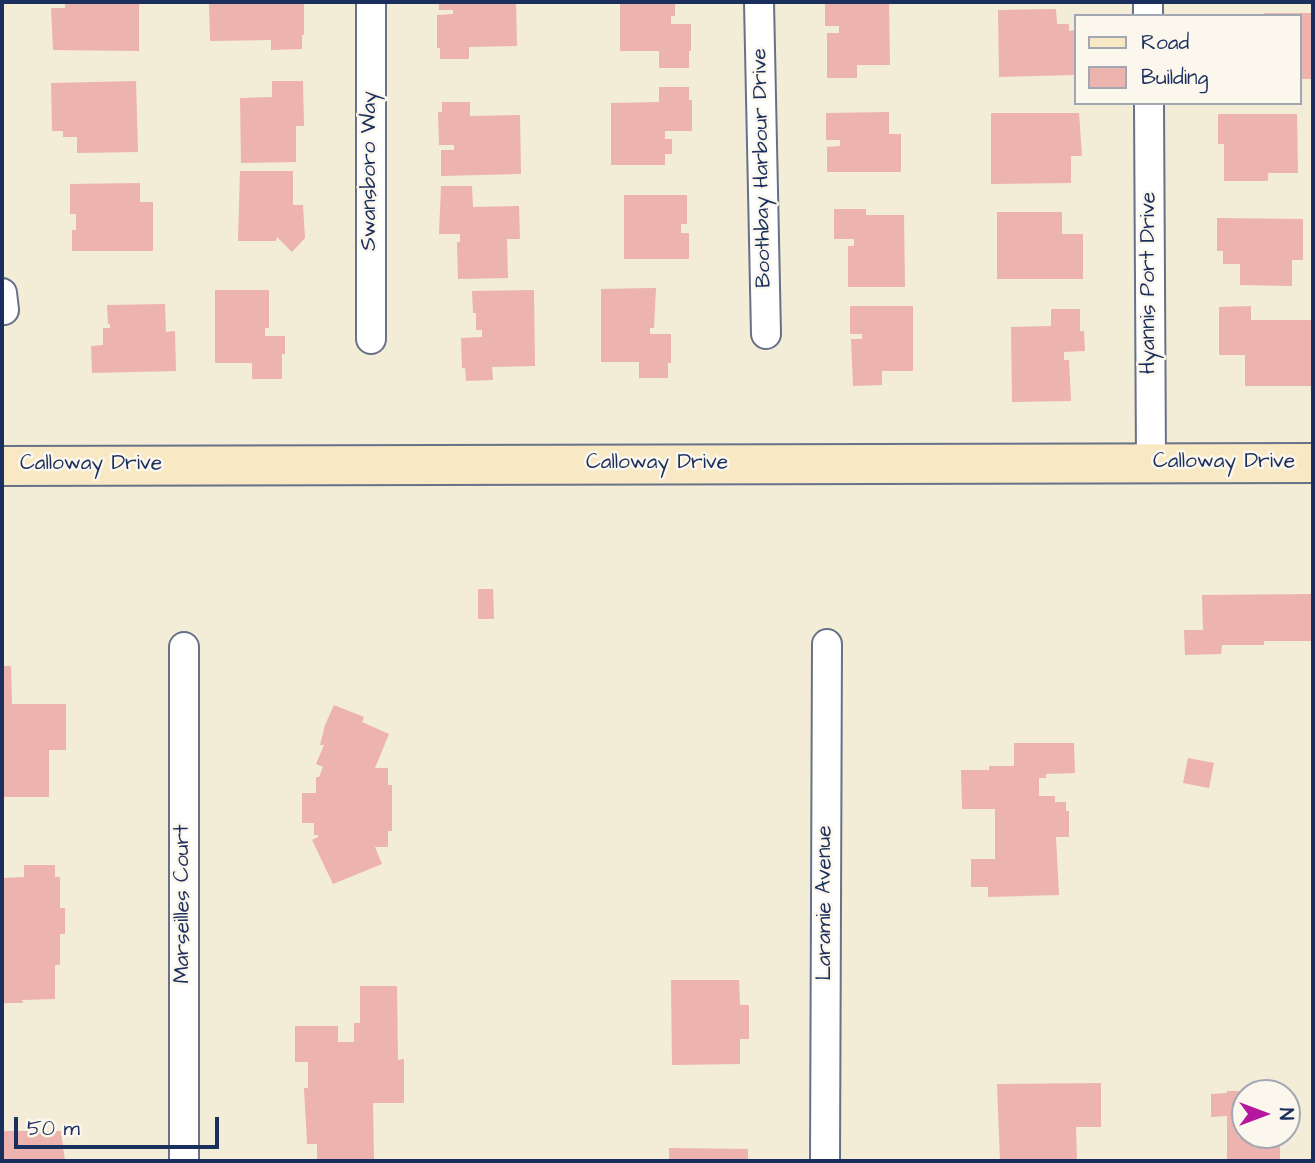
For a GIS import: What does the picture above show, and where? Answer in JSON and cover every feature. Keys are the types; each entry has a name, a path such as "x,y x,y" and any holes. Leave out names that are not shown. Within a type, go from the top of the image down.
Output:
{"main road":[{"name":"Calloway Drive","path":"2,466 1313,463"}],"street":[{"name":"Swansboro Way","path":"371,2 371,339"},
{"name":"Boothbay Harbour Drive","path":"759,2 766,334"},
{"name":"Hyannis Port Drive","path":"1149,105 1151,462"},
{"name":"Laramie Avenue","path":"825,1161 827,644"},
{"name":"Marseilles Court","path":"184,647 184,1161"}],"building":[{"path":"65,2 139,2 139,51 53,50 51,8 65,8"},
{"path":"209,2 304,4 302,49 271,50 271,40 210,41"},
{"path":"439,2 516,2 517,46 469,47 469,59 440,59 440,48 437,48 437,15 453,14 453,10 439,10"},
{"path":"620,2 675,2 675,16 671,16 671,24 691,24 689,68 659,68 659,51 620,51"},
{"path":"825,2 889,2 890,65 857,65 857,78 827,78 827,33 839,33 839,26 825,26"},
{"path":"1056,9 1057,24 1069,24 1069,31 1074,30 1074,75 999,77 998,10"},
{"path":"1313,13 1313,79 1301,79 1301,14 1264,14"},
{"path":"136,81 138,152 77,153 77,137 63,137 63,131 52,131 51,83"},
{"path":"272,81 303,81 304,126 296,126 296,162 241,163 240,98 272,97"},
{"path":"659,87 689,87 689,100 692,100 692,131 665,131 665,139 672,139 672,154 665,154 665,165 611,165 611,103 659,102"},
{"path":"442,102 470,102 470,116 520,115 521,174 441,176 441,150 454,150 454,145 439,145 438,112 442,112"},
{"path":"889,112 889,134 901,134 901,172 827,172 827,147 840,146 840,140 826,140 826,113"},
{"path":"991,113 1079,113 1082,156 1071,156 1071,183 991,184"},
{"path":"1218,114 1297,114 1298,173 1268,173 1268,181 1224,181 1224,144 1218,144"},
{"path":"240,171 293,171 293,205 303,205 305,238 292,252 277,237 276,241 238,241"},
{"path":"140,183 140,202 153,202 153,251 72,251 72,230 76,230 76,214 70,214 70,184"},
{"path":"441,186 472,186 473,207 519,206 520,239 507,239 508,278 458,279 457,242 460,242 460,234 439,234"},
{"path":"624,195 687,195 687,224 681,224 681,233 689,233 689,259 624,259"},
{"path":"834,209 866,209 866,215 904,215 905,287 848,287 848,246 854,246 854,239 834,239"},
{"path":"997,212 1062,212 1062,234 1083,234 1083,279 997,279"},
{"path":"1217,218 1303,219 1303,260 1292,260 1292,286 1240,285 1240,264 1223,264 1223,251 1217,251"},
{"path":"656,288 654,328 650,328 650,334 671,334 668,378 639,378 639,362 601,362 601,289"},
{"path":"215,290 269,290 269,328 265,328 265,336 285,336 282,379 252,379 252,363 215,363"},
{"path":"534,290 535,366 492,367 493,380 466,381 465,368 462,368 461,338 482,337 482,330 476,330 472,291"},
{"path":"165,304 166,332 175,331 176,371 92,373 91,346 103,345 103,328 110,328 107,305"},
{"path":"850,306 913,306 913,371 882,371 882,385 853,386 851,339 862,339 862,334 850,334"},
{"path":"1251,306 1251,320 1313,320 1313,386 1245,386 1245,355 1219,355 1219,307"},
{"path":"1051,309 1080,309 1080,331 1084,331 1085,351 1064,352 1064,360 1069,360 1071,401 1012,402 1011,327 1051,326"},
{"path":"478,589 493,589 494,619 478,619"},
{"path":"1313,594 1313,641 1264,641 1264,645 1222,645 1221,654 1185,655 1184,630 1203,630 1202,595"},
{"path":"2,666 11,666 12,704 66,704 66,750 49,750 49,797 2,797"},
{"path":"334,705 364,717 362,722 389,734 375,768 388,768 388,785 392,785 392,831 388,831 388,847 375,847 382,864 333,884 312,840 318,837 314,835 314,823 302,823 302,793 316,793 316,777 319,777 323,767 316,764 324,745 320,745 325,725"},
{"path":"1014,743 1074,743 1075,773 1046,774 1046,778 1039,778 1039,796 1055,796 1055,802 1066,802 1066,811 1069,811 1069,837 1056,837 1059,895 988,897 988,887 971,887 971,859 995,859 995,809 962,809 961,770 989,770 989,766 1014,766"},
{"path":"1188,758 1214,763 1209,788 1183,783"},
{"path":"24,865 55,865 55,877 60,877 60,908 65,908 65,934 60,934 60,965 55,965 55,999 2,1003 2,878 24,877"},
{"path":"671,980 739,980 740,1005 749,1005 749,1039 740,1039 740,1064 672,1065"},
{"path":"360,986 397,986 398,1060 404,1059 404,1103 373,1103 374,1161 317,1161 317,1144 307,1144 304,1088 308,1088 308,1062 295,1062 295,1026 338,1026 338,1042 354,1042 354,1023 360,1023"},
{"path":"1101,1083 1101,1127 1076,1127 1077,1161 1000,1161 997,1084"},
{"path":"1231,1091 1231,1149 1280,1149 1280,1161 1227,1161 1227,1116 1211,1117 1211,1094"},
{"path":"2,1131 61,1131 65,1161 2,1161"},
{"path":"669,1148 748,1149 748,1161 669,1161"}]}
